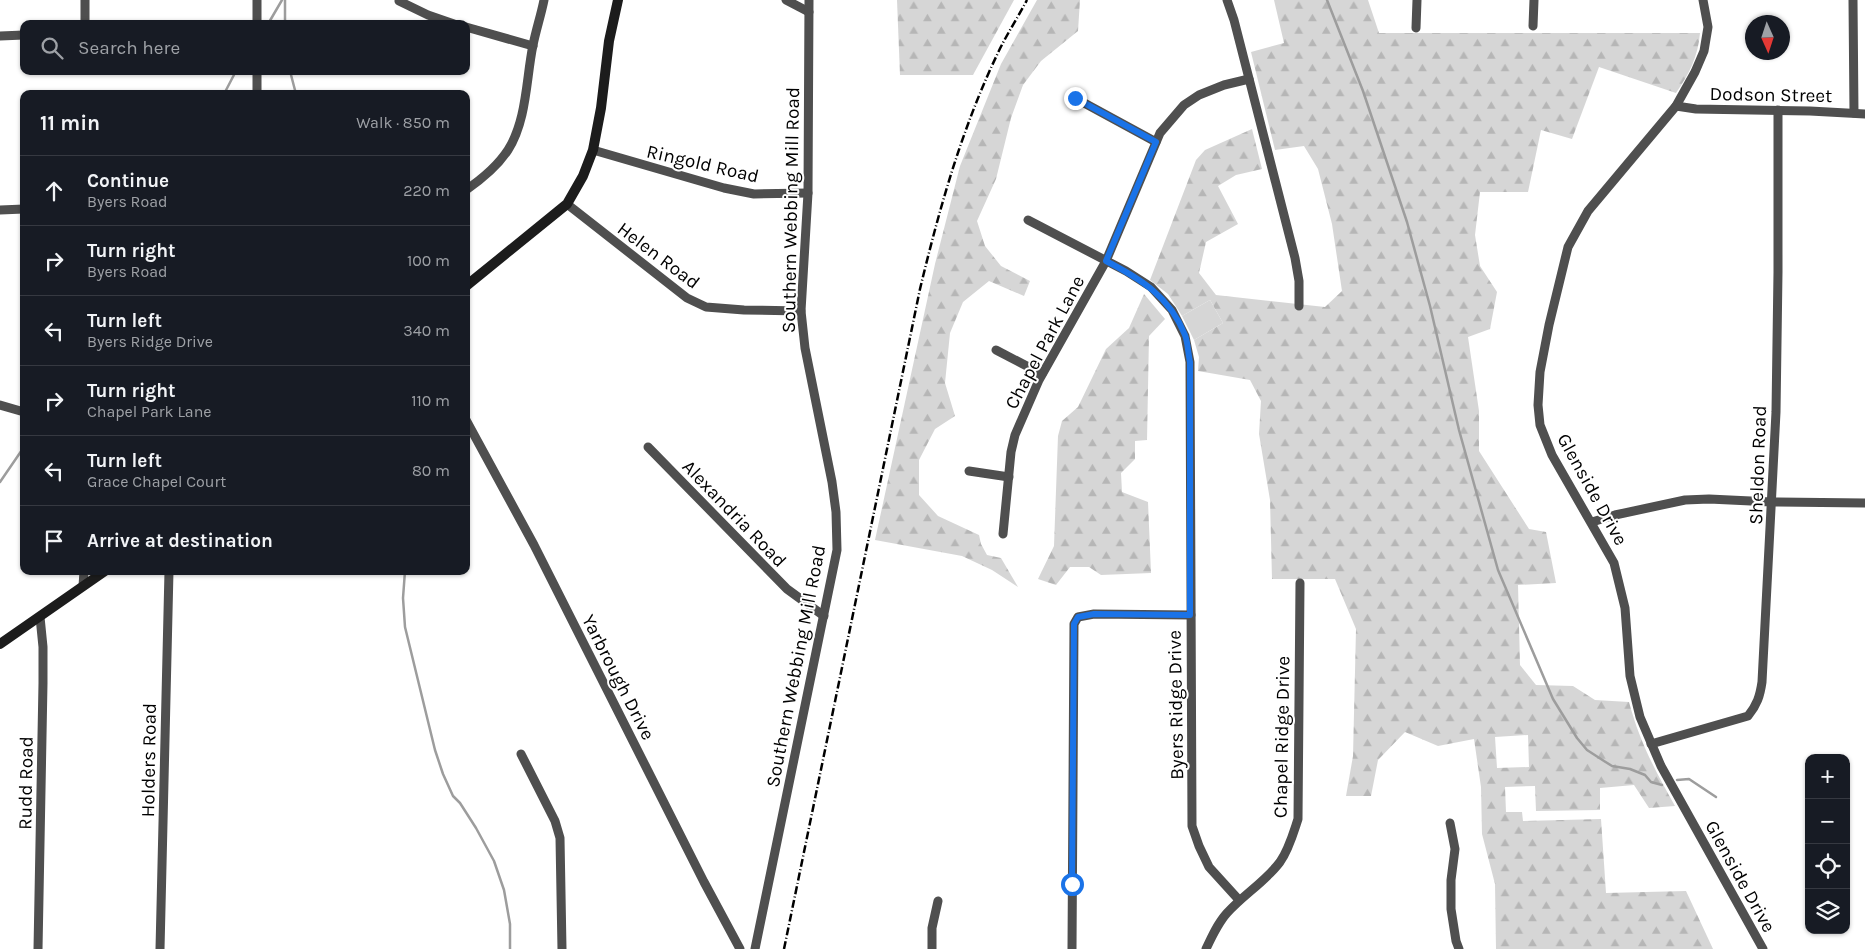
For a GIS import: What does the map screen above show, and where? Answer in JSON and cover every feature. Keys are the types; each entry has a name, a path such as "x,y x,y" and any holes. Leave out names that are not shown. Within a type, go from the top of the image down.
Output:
{"main road":[{"path":"470,283 567,204 583,176 593,150 618,0"},
{"path":"0,644 98,575"}],"street":[{"path":"85,0 86,20"},
{"path":"257,0 257,20"},
{"path":"470,187 484,178 496,165 508,150 517,132 533,46 544,0"},
{"path":"786,0 809,12"},
{"name":"Southern Webbing Mill Road","path":"755,949 837,550 836,512 832,482 805,348 802,311 808,192 809,0"},
{"path":"1227,0 1295,258 1299,281 1299,306"},
{"path":"1416,28 1417,0"},
{"path":"1533,26 1534,0"},
{"name":"Glenside Drive","path":"1703,0 1708,28 1704,52 1695,72 1676,106 1588,212 1568,247 1540,372 1538,405 1540,425 1552,455 1614,563 1625,608 1630,676 1640,716 1651,744 1661,766 1763,949"},
{"path":"1853,0 1854,113"},
{"path":"399,1 442,20"},
{"path":"470,28 533,46"},
{"path":"0,36 20,35"},
{"path":"257,75 257,90"},
{"name":"Chapel Park Lane","path":"1003,534 1015,435 1042,374 1106,261 1160,133 1184,105 1199,95 1224,85 1249,79"},
{"path":"1075,98 1156,142"},
{"name":"Dodson Street","path":"1676,106 1696,109 1865,114"},
{"name":"Sheldon Road","path":"1651,744 1748,716 1757,705 1762,682 1776,412 1778,110"},
{"name":"Ringold Road","path":"593,150 605,155 754,194 808,192"},
{"name":"Helen Road","path":"567,204 687,298 706,307 802,311"},
{"path":"0,210 20,209"},
{"name":"Byers Ridge Drive","path":"1028,220 1106,261 1151,288 1172,310 1185,336 1190,362 1192,826 1198,846 1209,867 1239,900"},
{"path":"996,350 1042,374"},
{"path":"0,405 20,411"},
{"name":"Yarbrough Drive","path":"470,427 534,545 704,882 740,949"},
{"name":"Alexandria Road","path":"648,447 787,589 824,616"},
{"path":"969,470 1009,477"},
{"path":"1592,522 1615,515 1686,500 1709,498 1772,502 1865,503"},
{"path":"83,586 84,575"},
{"name":"Holders Road","path":"160,949 169,575"},
{"name":"Chapel Ridge Drive","path":"1206,949 1213,932 1226,914 1239,900 1261,883 1280,861 1290,843 1298,819 1300,583"},
{"path":"1072,949 1074,624 1078,617 1094,614 1190,615"},
{"name":"Rudd Road","path":"38,949 43,692 43,647 40,617"},
{"path":"521,754 555,821 560,838 562,949"},
{"path":"1450,823 1455,849 1451,909 1459,949"},
{"path":"932,949 932,928 938,901"}],"green space":[{"path":"897,0 1014,0 973,75 900,75"},
{"path":"1037,0 1080,0 1078,31 1041,61 1023,85 1011,118 996,179 977,221 985,246 1001,266 1030,281 1024,296 989,281 963,302 950,333 945,383 955,416 935,429 919,460 919,495 938,516 979,535 987,555 1001,558 1018,587 992,570 962,556 875,540 935,264 960,166 1001,64"},
{"path":"1274,0 1368,0 1379,33 1700,33 1692,65 1676,93 1599,67 1572,139 1541,130 1528,192 1480,192 1475,235 1480,266 1497,292 1490,329 1468,337 1479,411 1479,451 1529,529 1546,532 1556,583 1518,585 1520,665 1536,685 1573,686 1595,700 1629,702 1643,743 1675,806 1649,808 1634,785 1600,788 1600,810 1536,811 1535,786 1505,787 1506,812 1522,812 1523,821 1601,819 1606,893 1686,891 1713,949 1496,949 1495,884 1482,834 1481,787 1474,739 1438,746 1405,732 1378,760 1371,796 1346,796 1353,756 1356,629 1335,579 1272,579 1270,500 1259,434 1261,401 1250,380 1198,371 1199,357 1194,340 1223,323 1210,300 1182,316 1168,294 1150,280 1196,160 1205,150 1252,129 1262,169 1236,175 1218,186 1238,224 1206,242 1199,273 1216,295 1325,307 1342,291 1332,224 1318,169 1304,146 1275,150 1251,52 1284,43","holes":["1528,735 1529,767 1497,768 1495,737"]},
{"path":"1144,294 1165,319 1149,336 1147,440 1135,441 1135,459 1121,473 1122,492 1148,502 1151,573 1101,575 1089,567 1070,567 1056,585 1038,579 1054,546 1058,436 1062,421 1078,407 1106,349 1129,328"},
{"path":"1210,300 1223,323 1194,340 1182,316"}],"waterway":[{"path":"270,20 282,0"},
{"path":"285,0 285,20"},
{"path":"1327,0 1363,91 1407,222 1430,306 1459,430 1498,570 1553,699 1577,738 1587,750 1612,766 1630,769 1645,775 1651,782 1662,785"},
{"path":"226,90 234,75"},
{"path":"291,75 295,90"},
{"path":"0,482 20,453"},
{"path":"405,575 403,598 405,627 435,750 453,796 460,803 476,828 494,861 504,890 510,924 510,949"},
{"path":"1677,780 1689,779 1716,797"}],"railway":[{"path":"784,949 927,259 943,200 972,113 1000,50 1027,0"}],"route":[{"path":"1072,884 1074,624 1078,617 1094,614 1190,615 1190,362 1185,336 1172,310 1151,288 1126,271 1106,261 1156,142 1075,98"}]}
